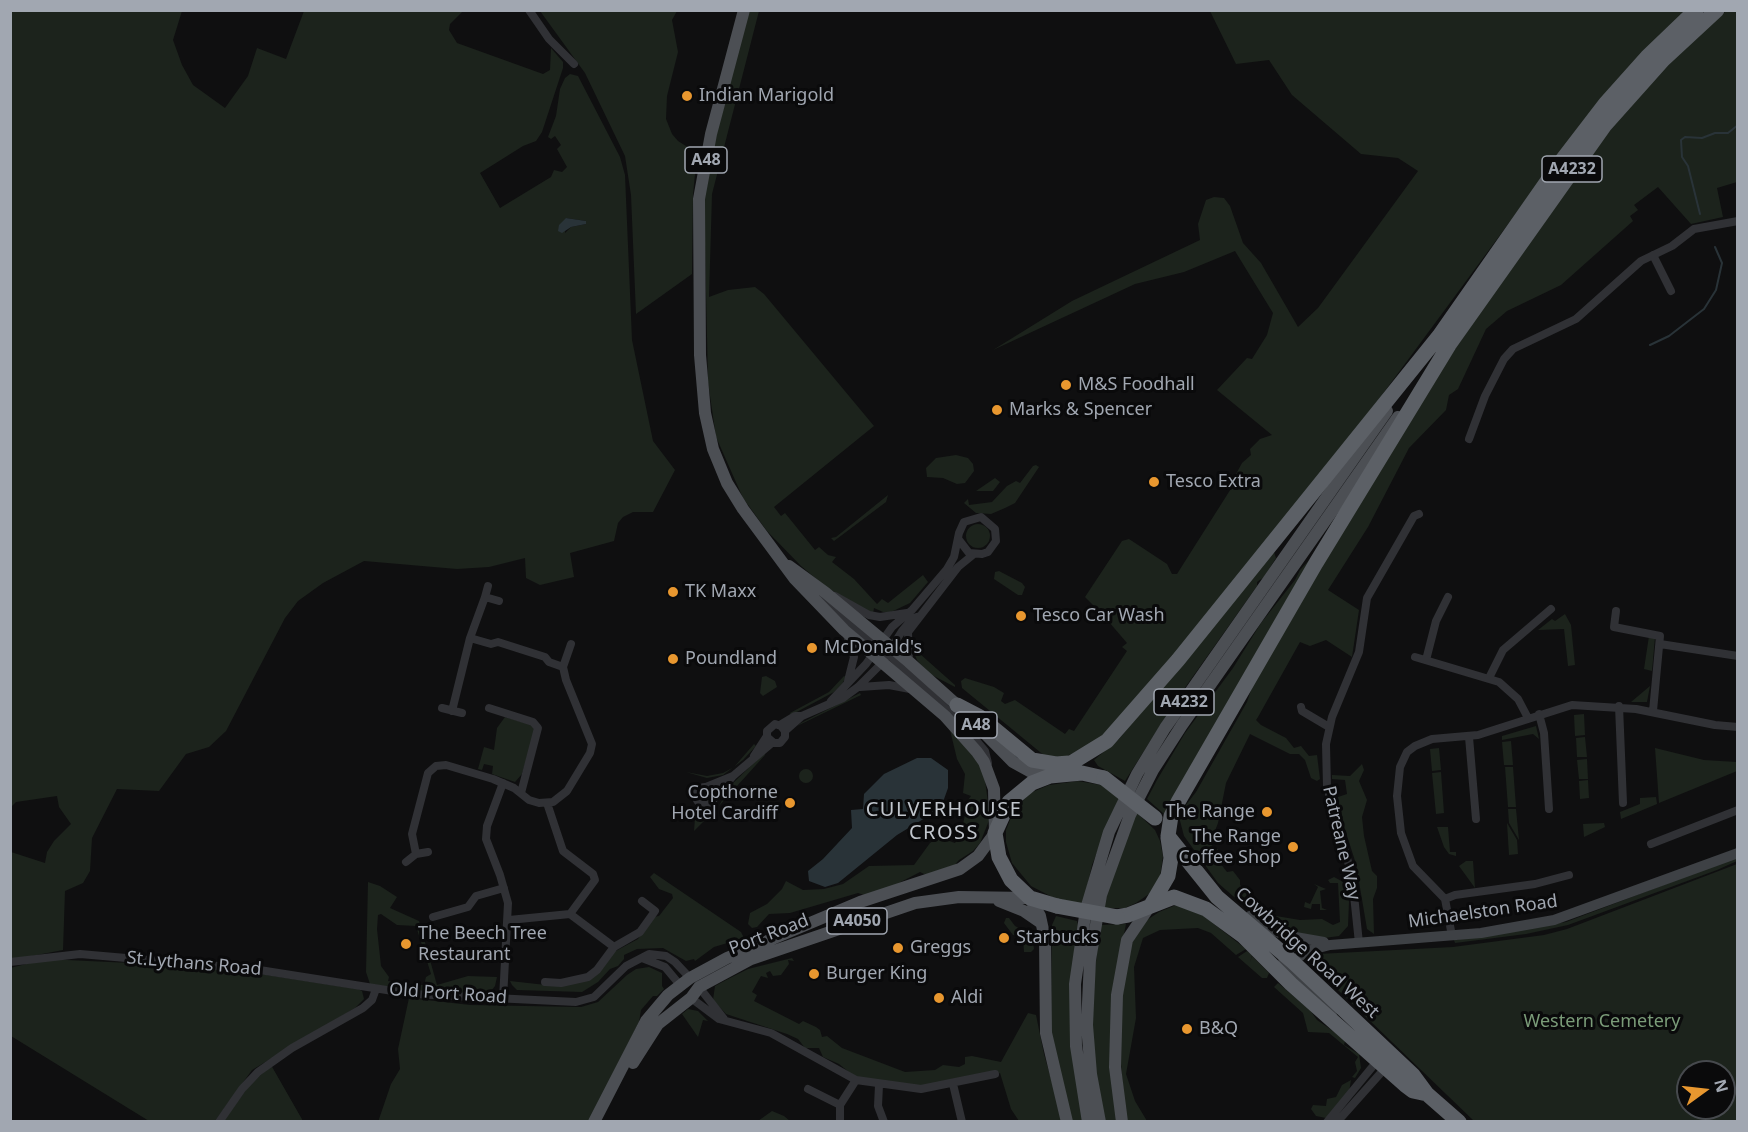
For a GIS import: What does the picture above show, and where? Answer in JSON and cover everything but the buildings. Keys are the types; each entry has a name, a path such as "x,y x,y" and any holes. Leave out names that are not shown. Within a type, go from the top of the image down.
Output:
{"highway":[{"name":"A4232","path":"1444,341 1599,112 1647,57 1696,10"},
{"name":"A4232","path":"1444,341 1605,126 1663,60 1717,10"},
{"path":"1444,341 1178,802 1171,816 1168,836 1170,867 1165,882 1151,905 1128,915 1117,916 1057,906 1030,898 1006,873 999,857 995,833 1005,810 1014,797 1025,787 1078,761 1107,741 1444,341"},
{"path":"957,705 980,717 1032,760 1056,764 1078,761"},
{"path":"1050,776 1082,773 1104,778 1155,818 1168,836"},
{"name":"Cowbridge Road West","path":"1168,836 1210,890 1386,1059 1413,1091 1427,1094 1459,1122"},
{"name":"Cowbridge Road West","path":"1151,905 1174,897 1196,904 1230,925 1284,962 1334,1022 1386,1059"}],"main road":[{"name":"A48","path":"744,10 711,134 699,199 701,380 708,430 723,474 742,509 795,578 844,630 882,651 909,662 957,705 1013,762 1033,773 1050,776"},
{"name":"A4232","path":"1088,1122 1076,1046 1077,966 1089,893 1122,802 1171,720 1444,341"},
{"name":"A4232","path":"1100,1122 1090,1068 1087,1025 1089,960 1101,895 1130,815 1153,770 1182,725 1444,341"},
{"name":"A48","path":"786,564 826,592 917,692 962,734 984,762 994,789 995,833"},
{"name":"Port Road","path":"594,1122 646,1021 690,984 727,958 860,902 960,869 978,856 995,833"},
{"path":"995,897 1002,904 1024,911 1040,922"},
{"name":"Port Road","path":"690,984 751,959 899,907 936,899 1030,898"},
{"path":"1030,898 1040,922 1045,947 1043,994 1046,1033 1067,1122"},
{"path":"1122,1122 1115,1067 1117,995 1127,940 1151,905"},
{"name":"Port Road","path":"603,1122 644,1043 658,1024 691,998 690,984"}],"street":[{"path":"529,10 549,39 573,64"},
{"path":"1469,439 1485,396 1509,353 1521,343 1576,318 1641,261 1672,246 1694,229 1737,221"},
{"path":"1653,255 1671,291"},
{"name":"Patreane Way","path":"1359,943 1352,876 1327,787 1325,753 1329,727 1359,652 1367,598 1414,516 1419,514"},
{"path":"783,728 831,701 843,698 858,687 908,612 949,566 959,540 961,527 969,518 981,517 992,523 997,535 993,547 982,554 974,554 964,549 959,540"},
{"path":"909,662 906,640 917,617 958,567 974,554"},
{"path":"801,573 833,607 966,728 985,751 989,775"},
{"path":"452,711 470,638 488,586"},
{"path":"826,592 844,599 869,615 880,617 908,612"},
{"path":"485,597 499,601"},
{"path":"1426,660 1436,621 1448,597"},
{"path":"1489,678 1503,650 1551,609"},
{"path":"1616,611 1614,627 1658,634 1660,644 1653,711"},
{"path":"831,701 912,619 917,617"},
{"path":"844,630 854,657 844,688"},
{"path":"470,638 491,644 498,642 545,657 563,667"},
{"path":"416,854 412,834 425,782 431,769 446,765 503,783 529,800 547,803 564,796 592,748 591,739 568,688 563,667 570,644"},
{"path":"1660,644 1737,656"},
{"path":"1415,657 1489,678 1512,691 1528,718"},
{"path":"858,687 890,685 917,692"},
{"path":"1452,936 1445,899 1413,866 1407,856 1401,833 1398,780 1402,759 1415,746 1432,739 1469,736 1572,705 1619,706 1715,725 1737,727"},
{"path":"1619,706 1623,803"},
{"path":"1301,707 1302,711 1329,727"},
{"path":"442,708 462,713"},
{"path":"489,708 533,722 538,728 521,793"},
{"path":"1539,714 1544,733 1550,809"},
{"path":"733,776 697,790 697,801 708,805 770,739 769,727 775,724 783,728"},
{"path":"770,739 783,740 783,728"},
{"path":"1469,736 1476,819"},
{"path":"503,783 489,818 486,839 504,888 509,920 502,972 503,999"},
{"path":"706,787 712,790 714,799"},
{"path":"547,803 563,851 595,877 570,914"},
{"path":"1651,844 1737,810"},
{"path":"406,862 416,854 428,852"},
{"name":"Michaelston Road","path":"1284,962 1311,950 1330,945 1452,936 1563,918 1737,853"},
{"path":"1445,899 1455,895 1535,884 1569,875"},
{"path":"434,917 468,907 476,896 504,888"},
{"path":"545,982 561,983 588,977 597,970 614,947 640,932 655,911 642,901"},
{"name":"Michaelston Road","path":"1233,911 1248,915 1268,928 1301,940 1330,945"},
{"path":"509,920 570,914 614,947"},
{"path":"1284,962 1301,940"},
{"name":"St.Lythans Road","path":"10,962 80,954 232,966 376,989"},
{"path":"642,958 649,954 666,956 678,964 690,984"},
{"path":"642,958 665,967 690,984 724,1019"},
{"name":"Old Port Road","path":"219,1122 242,1089 258,1072 292,1048 363,1008 372,1000 376,989 436,997 582,1002 598,994 626,966 642,958"},
{"path":"691,998 714,1016 771,1033 856,1080 921,1089 995,1074"},
{"path":"1327,1122 1386,1059"},
{"path":"1337,1122 1386,1059"},
{"path":"840,1122 840,1105 856,1080"},
{"path":"953,1084 962,1122"},
{"path":"879,1085 878,1106 884,1122"},
{"path":"808,1089 840,1105"}],"green space":[{"path":"11,11 182,11 173,40 182,65 193,85 225,108 248,76 257,48 286,59 304,11 463,11 450,24 449,30 457,43 543,74 550,70 551,48 563,62 563,68 542,132 536,141 523,146 480,173 500,208 551,177 554,170 562,172 567,167 557,149 561,145 555,136 551,139 548,137 556,116 560,89 565,78 570,74 578,76 620,157 625,175 632,340 653,441 675,470 653,512 633,512 623,517 618,523 614,541 570,553 574,577 540,585 526,578 525,558 489,567 457,569 364,561 323,583 298,601 285,618 226,731 209,747 186,754 159,791 117,789 92,838 90,871 83,883 65,891 63,950 11,960 11,852 45,863 47,852 54,841 71,824 59,807 57,796 16,802 11,807","holes":["566,218 586,221 586,224 571,227 565,233"]},
{"path":"540,11 677,11 672,20 678,52 667,96 666,119 672,134 678,141 697,153 693,195 692,274 636,314 631,195 625,156 585,73"},
{"path":"749,11 759,11 712,194 709,297 728,290 755,287 764,294 874,426 774,507 781,516 785,513 815,550 819,547 828,555 836,557 832,562 854,579 877,604 882,599 888,603 923,575 928,582 910,603 891,612 883,612 874,608 873,614 826,587 801,566 767,531 743,498 716,437 708,382 704,200 713,146"},
{"path":"1210,11 1687,11 1596,105 1379,399 1208,616 1103,739 1063,758 1046,757 962,688 961,681 965,678 994,687 1004,693 1001,701 1005,704 1015,700 1065,734 1069,729 1074,731 1127,651 1122,647 1127,643 1109,622 1104,623 1099,611 1085,597 1122,541 1129,539 1167,564 1172,574 1177,574 1239,476 1236,474 1242,463 1251,455 1250,449 1260,439 1272,435 1217,390 1247,358 1252,359 1267,335 1273,313 1235,251 1184,272 1135,284 993,350 1072,301 1200,240 1198,224 1206,200 1214,197 1224,198 1230,206 1243,243 1261,263 1298,327 1318,308 1418,171 1398,158 1361,154 1292,95 1269,60 1236,64"},
{"path":"1726,11 1737,11 1737,182 1717,188 1723,217 1691,224 1658,187 1634,205 1638,210 1630,216 1633,221 1561,285 1507,311 1486,329 1458,389 1449,395 1446,410 1409,448 1368,527 1328,590 1359,610 1352,657 1326,640 1310,646 1300,642 1256,720 1286,738 1294,748 1301,746 1309,756 1317,755 1320,779 1317,781 1311,778 1305,760 1299,754 1290,754 1250,734 1226,783 1218,823 1210,844 1224,854 1220,863 1227,872 1233,871 1240,880 1240,885 1248,892 1245,898 1254,901 1259,910 1270,915 1300,920 1322,919 1333,925 1340,922 1338,883 1330,883 1328,880 1334,877 1347,884 1349,902 1348,926 1339,936 1324,938 1292,933 1292,929 1288,931 1272,925 1218,883 1184,836 1179,817 1182,810 1196,792 1247,702 1256,675 1439,373 1498,285 1596,147 1657,74"},
{"path":"956,455 968,458 973,464 974,471 965,483 957,484 943,478 927,477 926,468 936,458"},
{"path":"1036,465 1039,467 1015,503 991,514 976,513 964,503 968,499 969,505 992,502 1007,486 1016,481 1020,483"},
{"path":"995,478 1000,482 993,491 976,491"},
{"path":"888,495 886,502 834,541 831,538 836,537"},
{"path":"978,524 986,528 990,536 986,544 978,548 970,544 966,536 970,528"},
{"path":"1274,552 1276,558 1264,577 1257,582 1257,586 1177,699 1125,781 1098,766 1094,760 1119,739"},
{"path":"1310,559 1164,814 1147,799 1157,780 1185,733 1233,668 1261,623"},
{"path":"999,571 1022,583 1025,587 1022,595 1018,595 994,579 995,572"},
{"path":"1565,614 1571,625 1575,665 1568,666 1564,629 1538,630 1552,619 1555,621"},
{"path":"1649,636 1655,637 1652,671 1644,669"},
{"path":"911,646 955,687 928,673 917,660"},
{"path":"766,676 775,681 777,687 763,696 760,693 762,677"},
{"path":"844,676 846,677 842,684 834,692 791,715 790,713 829,692"},
{"path":"1650,686 1647,702 1631,702"},
{"path":"860,693 861,695 797,726 801,723"},
{"path":"1584,714 1585,735 1575,736 1574,715"},
{"path":"505,717 532,725 535,730 522,774 515,782 492,774 493,766 484,764 482,770 478,769 484,747 494,750 497,728"},
{"path":"1536,726 1539,739 1533,734 1502,740 1502,736"},
{"path":"950,730 978,759 985,780 990,818 980,843 973,851 959,860 952,868 926,875 920,872 893,886 864,895 858,893 790,913 769,914 757,927 752,928 748,924 750,913 767,904 782,889 786,881 803,890 824,889 843,884 869,866 914,865 930,843 938,837 955,843 961,834 968,800 971,796 963,793 965,774 957,759"},
{"path":"1585,737 1587,757 1577,757 1576,738"},
{"path":"1511,741 1513,765 1504,765 1502,742"},
{"path":"754,744 756,746 735,766"},
{"path":"1439,748 1441,770 1432,771 1430,749"},
{"path":"1655,748 1704,760 1737,762 1737,771 1659,803"},
{"path":"764,753 765,755 719,806 729,787"},
{"path":"1587,759 1588,779 1579,779 1577,760"},
{"path":"1362,764 1364,770 1359,781 1367,800 1362,817 1364,836 1372,871 1377,876 1377,888 1373,899 1374,934 1367,929 1356,864 1335,798 1347,794 1345,780 1332,779 1332,775 1350,776"},
{"path":"1505,767 1513,767 1516,807 1508,807"},
{"path":"733,768 723,775 707,778 686,772 707,776 723,773"},
{"path":"806,769 811,771 813,776 811,781 806,783 801,781 799,776 801,771"},
{"path":"1441,772 1444,813 1436,814 1432,773"},
{"path":"1588,780 1589,798 1580,799 1579,781"},
{"path":"1078,781 1101,785 1119,798 1092,865 1083,905 1052,897 1031,886 1012,863 1006,842 1006,830 1014,810 1030,793 1049,785"},
{"path":"1656,797 1657,804 1621,819 1620,812 1640,804 1640,798"},
{"path":"1508,809 1516,809 1519,840 1509,823"},
{"path":"707,812 711,814 694,831 695,818"},
{"path":"1136,812 1155,830 1160,841 1163,856 1160,877 1149,894 1136,903 1125,908 1103,908 1115,865"},
{"path":"1507,823 1517,840 1518,854 1509,855"},
{"path":"1604,823 1605,827 1584,837 1583,824"},
{"path":"1437,827 1448,827 1450,852 1456,852 1456,856 1449,854 1444,847"},
{"path":"1737,857 1737,861 1717,870 1568,925 1526,934 1455,943 1454,940 1566,922"},
{"path":"1466,861 1473,861 1475,888 1459,866"},
{"name":"Western Cemetery","path":"1737,864 1737,1121 1474,1121 1312,965 1313,957 1318,954 1453,947 1544,935 1567,929"},
{"path":"654,873 741,932 744,938 714,947 695,961 694,959 686,961 663,948 637,949 624,955 624,959 618,966 610,969 598,982 582,992 517,990 512,985 510,981 555,986 588,980 612,953 638,939 653,917 659,916 673,898 672,894 659,889 650,877"},
{"path":"368,882 380,886 397,897 390,908 419,921 437,985 468,976 497,977 495,986 488,995 420,991 417,985 424,985 426,977 431,974 416,926 397,925 381,914 378,915 377,929 381,966 389,977 388,981 409,984 404,989 370,984 366,972"},
{"path":"1314,884 1326,889 1320,891 1322,908 1327,910 1320,910 1320,904 1312,904 1311,909 1304,907 1305,902 1310,904 1318,887"},
{"path":"1176,905 1196,910 1246,949 1236,955 1211,933 1198,928 1160,930 1143,938 1134,967 1136,1018 1126,1074 1135,1101 1147,1121 1126,1122 1118,1030 1129,948 1144,922"},
{"path":"1056,916 1077,921 1078,925 1084,1121 1071,1121 1051,1031 1052,925"},
{"path":"1006,918 1032,935 1034,949 1031,952 1024,952 1023,937 1013,935 1004,923"},
{"path":"1126,924 1121,949 1119,1121 1105,1121 1096,1078 1091,1006 1100,925"},
{"path":"1247,951 1252,955 1250,962 1252,956 1269,973 1267,978 1262,978 1238,957"},
{"path":"792,958 794,961 788,960 789,964 781,975 773,976 770,971 766,973 768,978 761,976 752,992 757,995 754,1001 799,1024 803,1021 816,1027 820,1030 822,1037 827,1036 842,1048 905,1072 935,1070 943,1065 959,1067 965,1064 965,1057 972,1056 1001,1062 1028,1013 1036,1015 1044,1054 1063,1121 1019,1121 1011,1109 1000,1073 995,1076 894,1089 855,1077 839,1064 823,1057 819,1048 805,1048 798,1039 787,1034 726,1014 713,1000 715,986 730,978 748,969"},
{"path":"46,959 215,967 358,989 362,991 364,999 355,1008 252,1070 215,1121 149,1121 11,1036 10,968"},
{"path":"649,967 662,973 664,989 657,996 653,996 641,1010 639,1022 589,1121 378,1122 391,1084 400,1069 398,1049 409,998 470,1005 581,1007 598,1002 636,969"},
{"path":"1278,983 1310,1010 1317,1020 1345,1041 1344,1045 1359,1054 1361,1068 1355,1078 1352,1077 1357,1071 1355,1062 1358,1057 1329,1033 1308,1032 1303,1013 1274,987"},
{"path":"688,1009 698,1011 708,1021 703,1020 698,1037 682,1014"},
{"path":"271,1065 303,1121 222,1122 249,1086"},
{"path":"1351,1080 1349,1092 1326,1118 1316,1116 1311,1109 1313,1105 1326,1106 1327,1099 1336,1097 1342,1085"},
{"path":"772,1111 784,1116 790,1121 758,1121"}],"shaded area":[{"path":"566,218 586,221 586,224 571,227 562,233 558,231 559,225"},
{"path":"917,758 931,758 948,770 948,788 943,802 930,815 897,835 838,883 825,887 809,881 808,871 823,859 852,828 851,810 863,809 864,794 884,774"}],"waterway":[{"path":"1700,214 1688,166 1682,157 1681,140 1685,137 1702,138 1715,133 1728,133 1738,125"},
{"path":"1650,345 1669,336 1704,309 1716,290 1722,263 1715,247"}],"place":[{"name":"Indian Marigold","path":"687,96"},
{"name":"M&S Foodhall","path":"1066,385"},
{"name":"Marks & Spencer","path":"997,410"},
{"name":"Tesco Extra","path":"1154,482"},
{"name":"TK Maxx","path":"673,592"},
{"name":"Tesco Car Wash","path":"1021,616"},
{"name":"McDonald's","path":"812,648"},
{"name":"Poundland","path":"673,659"},
{"name":"Copthorne Hotel Cardiff","path":"790,803"},
{"name":"The Range","path":"1267,812"},
{"name":"The Range Coffee Shop","path":"1293,847"},
{"name":"Starbucks","path":"1004,938"},
{"name":"The Beech Tree Restaurant","path":"406,944"},
{"name":"Greggs","path":"898,948"},
{"name":"Burger King","path":"814,974"},
{"name":"Aldi","path":"939,998"},
{"name":"B&Q","path":"1187,1029"}],"district":[{"name":"CULVERHOUSE CROSS","path":"944,822"}]}
